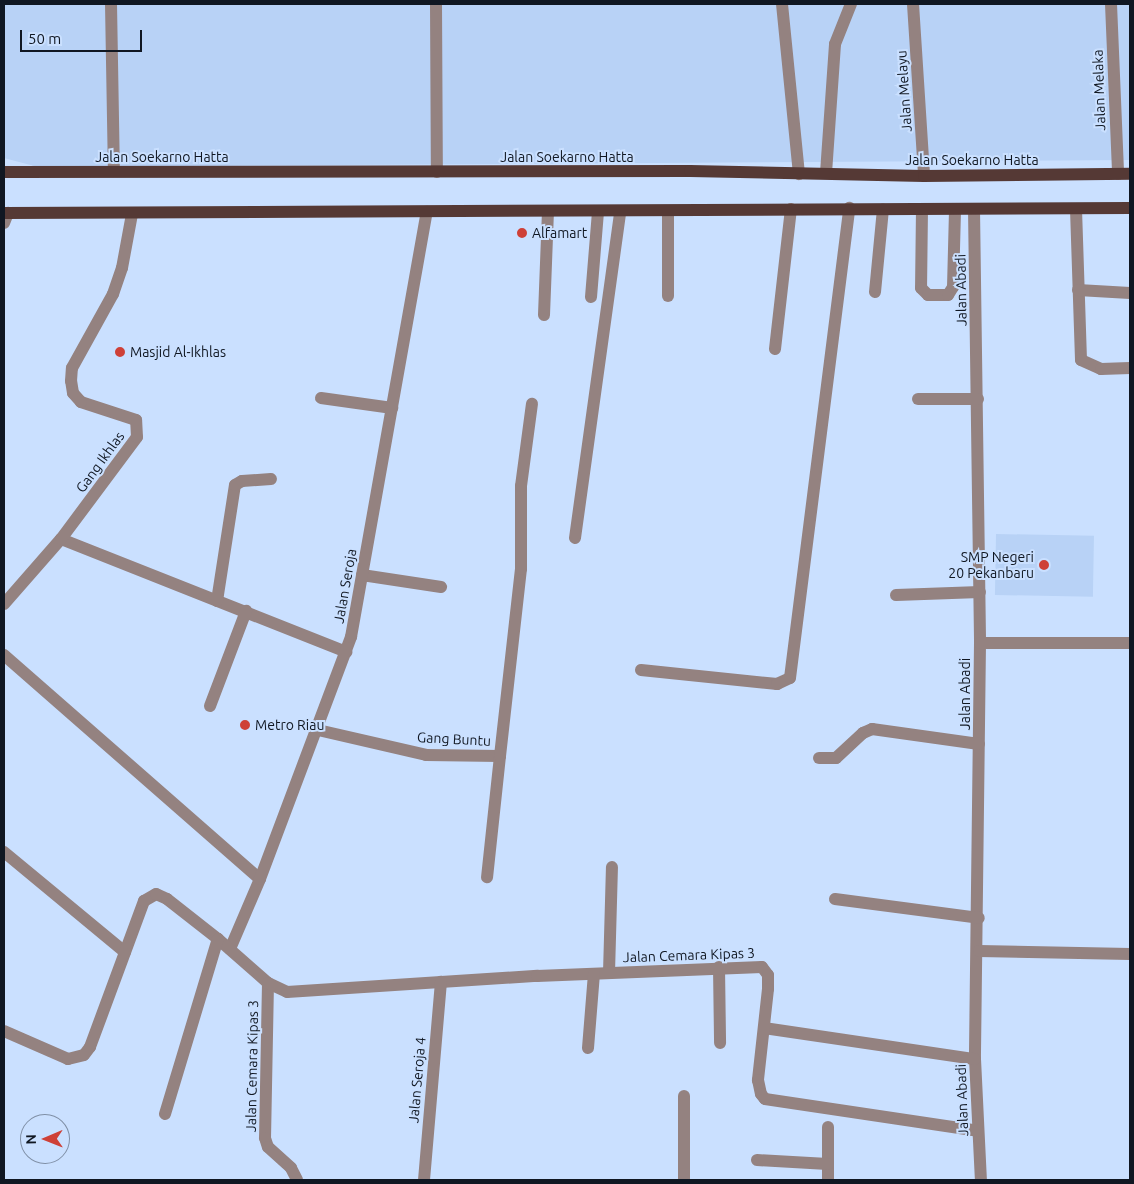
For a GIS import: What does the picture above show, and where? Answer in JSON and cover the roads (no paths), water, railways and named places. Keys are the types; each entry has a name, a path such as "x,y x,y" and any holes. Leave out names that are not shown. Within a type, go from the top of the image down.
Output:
{"main road":[{"name":"Jalan Soekarno Hatta","path":"4,172 690,171 924,176 1124,174"},
{"path":"5,216 668,212 849,208 1130,208"}],"street":[{"path":"110,4 114,171"},
{"path":"436,4 437,172"},
{"path":"782,4 799,174"},
{"path":"826,173 835,44 851,4"},
{"name":"Jalan Melayu","path":"913,4 924,176"},
{"name":"Jalan Melaka","path":"1111,4 1124,174"},
{"path":"641,670 777,684 790,678 849,208"},
{"path":"775,349 791,209"},
{"path":"875,292 883,209"},
{"path":"922,209 921,288 928,295 948,295 953,287 955,209"},
{"name":"Jalan Abadi","path":"974,209 980,592 979,951 975,1059 981,1180"},
{"path":"1076,209 1080,360 1101,368 1130,368"},
{"name":"Jalan Seroja","path":"230,949 260,879 346,652 362,575 427,212"},
{"path":"544,315 548,212"},
{"path":"591,297 598,212"},
{"path":"575,538 620,212"},
{"path":"668,212 668,296"},
{"name":"Gang Ikhlas","path":"4,604 61,539 138,431 136,420 131,416 81,402 74,393 71,381 72,368 112,294 122,268 132,214"},
{"path":"1078,290 1130,293"},
{"path":"321,398 392,408"},
{"path":"918,399 978,399"},
{"path":"500,756 521,569 520,486 532,404"},
{"path":"218,601 235,485 242,480 271,479"},
{"path":"61,539 346,652"},
{"path":"362,575 441,587"},
{"path":"896,595 980,592"},
{"path":"210,706 246,611"},
{"path":"980,643 1130,643"},
{"path":"4,656 260,879"},
{"path":"819,758 836,758 863,733 872,729 980,744"},
{"name":"Gang Buntu","path":"318,730 426,755 500,756 487,877"},
{"path":"4,852 125,952"},
{"path":"609,973 612,867"},
{"name":"Jalan Cemara Kipas 3","path":"4,1032 68,1059 84,1055 90,1047 144,901 151,895 168,899 230,949 268,983 287,992 757,966 767,971 768,989 758,1080 761,1094 766,1099 978,1131"},
{"path":"835,899 979,918"},
{"path":"165,1114 218,939"},
{"path":"979,951 1130,954"},
{"path":"719,967 720,1042"},
{"path":"588,1048 594,974"},
{"name":"Jalan Seroja 4","path":"424,1180 441,982"},
{"name":"Jalan Cemara Kipas 3","path":"268,983 265,1138 268,1146 291,1168 297,1180"},
{"path":"764,1028 975,1059"},
{"path":"684,1096 684,1180"},
{"path":"828,1127 828,1180"},
{"path":"757,1160 828,1164"}],"place":[{"name":"Alfamart","path":"522,233"},
{"name":"Masjid Al-Ikhlas","path":"120,352"},
{"name":"SMP Negeri 20 Pekanbaru","path":"1044,565"},
{"name":"Metro Riau","path":"245,725"}]}
